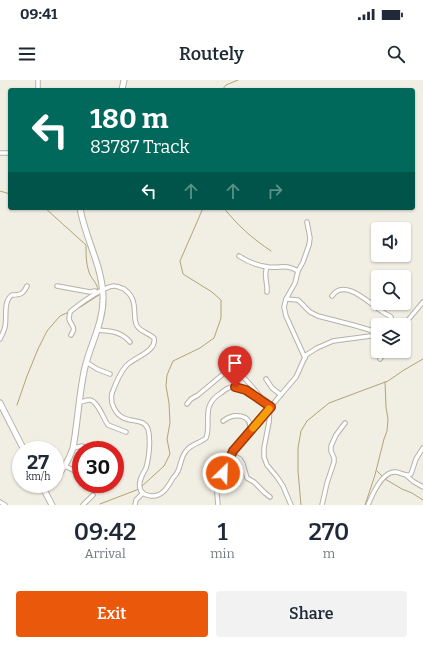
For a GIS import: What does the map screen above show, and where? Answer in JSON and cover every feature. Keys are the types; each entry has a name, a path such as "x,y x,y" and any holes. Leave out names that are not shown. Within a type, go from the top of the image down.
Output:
{"street":[{"path":"74,441 86,362 98,330 103,309 103,290 99,269 80,210"},
{"path":"305,358 301,352 284,307 286,299 295,283 298,271 310,242 306,222"},
{"path":"239,256 253,264 267,267 287,266 298,271"},
{"path":"267,267 265,274 268,292"},
{"path":"0,339 5,328 9,297 22,293 27,286"},
{"path":"57,286 97,293"},
{"path":"70,335 74,331 69,318 70,312 97,293 114,286 122,288 129,294 134,301 136,325 140,330 152,335 154,339 154,345 151,349 131,361 124,369 111,397 113,406 120,417 143,423 147,427 149,440 147,459 145,470 140,482 140,490 146,495 154,496 161,494 166,490 178,471 186,451 191,446 206,438 208,433 207,420 210,405 223,391 229,387 237,387 246,390 270,407"},
{"path":"332,296 339,290 355,293 391,318"},
{"path":"286,299 298,300 310,312 318,316 342,321 371,331"},
{"path":"410,318 423,302"},
{"path":"98,330 113,331 124,336 130,342"},
{"path":"218,505 217,484 233,451 296,377 305,358 310,352 330,342 371,337"},
{"path":"86,362 110,374"},
{"path":"187,404 191,399 232,368 242,375 266,404"},
{"path":"266,379 272,388 281,395"},
{"path":"80,402 89,400 93,401 97,405 108,425 126,432"},
{"path":"0,403 19,441"},
{"path":"270,407 264,457 267,465 282,486 290,505"},
{"path":"223,421 229,417 239,415 243,416 249,422 250,431"},
{"path":"322,505 334,462 334,458 330,451 331,446 336,435 345,423"},
{"path":"407,476 410,476 412,473 415,462 423,448"},
{"path":"72,451 65,466 72,470"},
{"path":"230,457 235,456 240,458 247,478 270,497"},
{"path":"368,505 378,486 388,474 394,472 407,476 423,487"},
{"path":"47,493 52,505"},
{"path":"134,505 143,493"},
{"path":"82,505 93,495"},
{"path":"0,502 5,505"}],"waterway":[{"path":"224,88 226,85 238,80"},
{"path":"0,191 8,193"},
{"path":"47,210 86,245 88,269 98,290"},
{"path":"141,487 164,466 170,454 167,439 170,423 166,386 167,375 173,361 200,348 214,338 221,318 221,300 212,292 183,274 180,261 202,210"},
{"path":"226,210 234,220 258,242 271,251"},
{"path":"76,309 99,295"},
{"path":"17,405 27,376 47,331 60,316 69,312"},
{"path":"301,505 298,471 298,448 301,431 307,421 329,403 388,381 423,359"},
{"path":"365,505 387,431 388,419 385,382"},
{"path":"377,471 383,477"},
{"path":"385,479 423,500"},
{"path":"100,504 139,489"}],"slow traffic":[{"path":"253,428 269,409"}],"route":[{"path":"223,473 233,451 271,407 246,390 235,387"}]}
